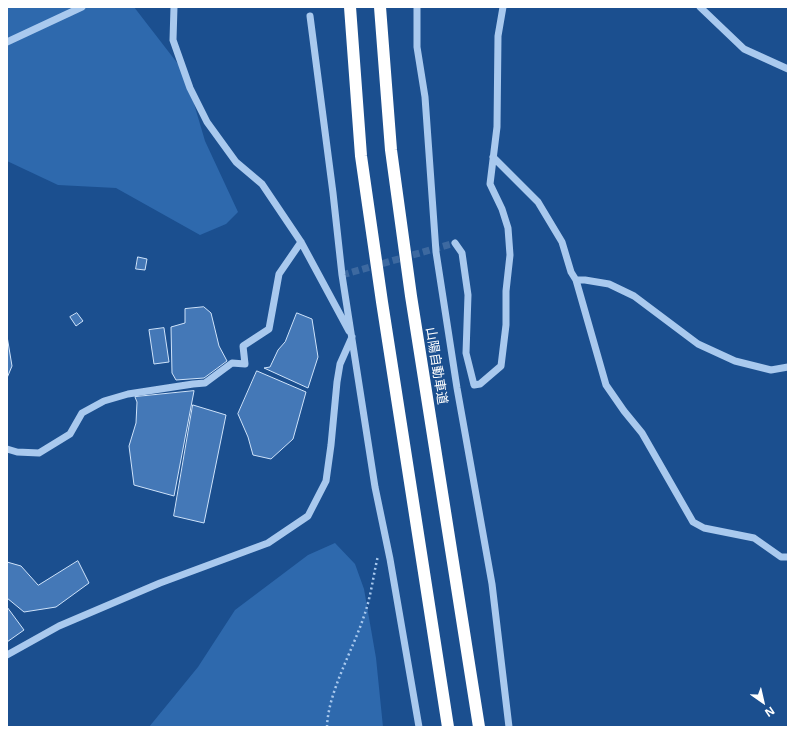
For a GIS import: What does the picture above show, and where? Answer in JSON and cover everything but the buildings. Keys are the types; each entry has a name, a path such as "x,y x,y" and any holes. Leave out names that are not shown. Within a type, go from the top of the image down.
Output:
{"highway":[{"path":"350,7 361,156 382,302 448,727"},
{"name":"山陽自動車道","path":"380,7 391,150 411,296 479,727"}],"street":[{"path":"7,42 82,7"},
{"path":"174,7 173,40 190,88 207,122 236,162 262,184 302,242 352,336"},
{"path":"417,7 417,47 425,97 436,252 457,388 492,584 508,727"},
{"path":"455,243 462,253 468,295 466,353 474,384 480,384 501,366 506,325 506,291 510,255 508,228 502,209 490,184 497,127 498,36 503,7"},
{"path":"700,7 744,49 788,69"},
{"path":"310,16 342,275 375,487 385,534 419,727"},
{"path":"493,157 538,202 562,242 570,272 576,280 606,386 642,433 693,522 704,528 754,538 781,557 788,557"},
{"path":"7,449 17,452 39,453 70,434 82,414 104,401 128,394 205,383 232,363 245,364 243,346 269,329 279,274 302,242"},
{"path":"576,280 610,284 634,296 698,344 735,361 771,370 788,367"},
{"path":"7,655 59,626 160,583 268,543 308,516 326,481 332,445 337,382 340,364 352,336"}],"path":[{"path":"327,727 327,715 340,676 365,615 376,564 385,534"}],"shaded area":[{"path":"7,7 134,7 185,73 205,141 238,212 226,224 200,235 116,188 58,185 7,161"},
{"path":"335,543 355,564 364,589 376,658 383,727 149,727 198,667 235,610 308,555"}],"tunnel":[{"path":"342,275 455,243"}]}
